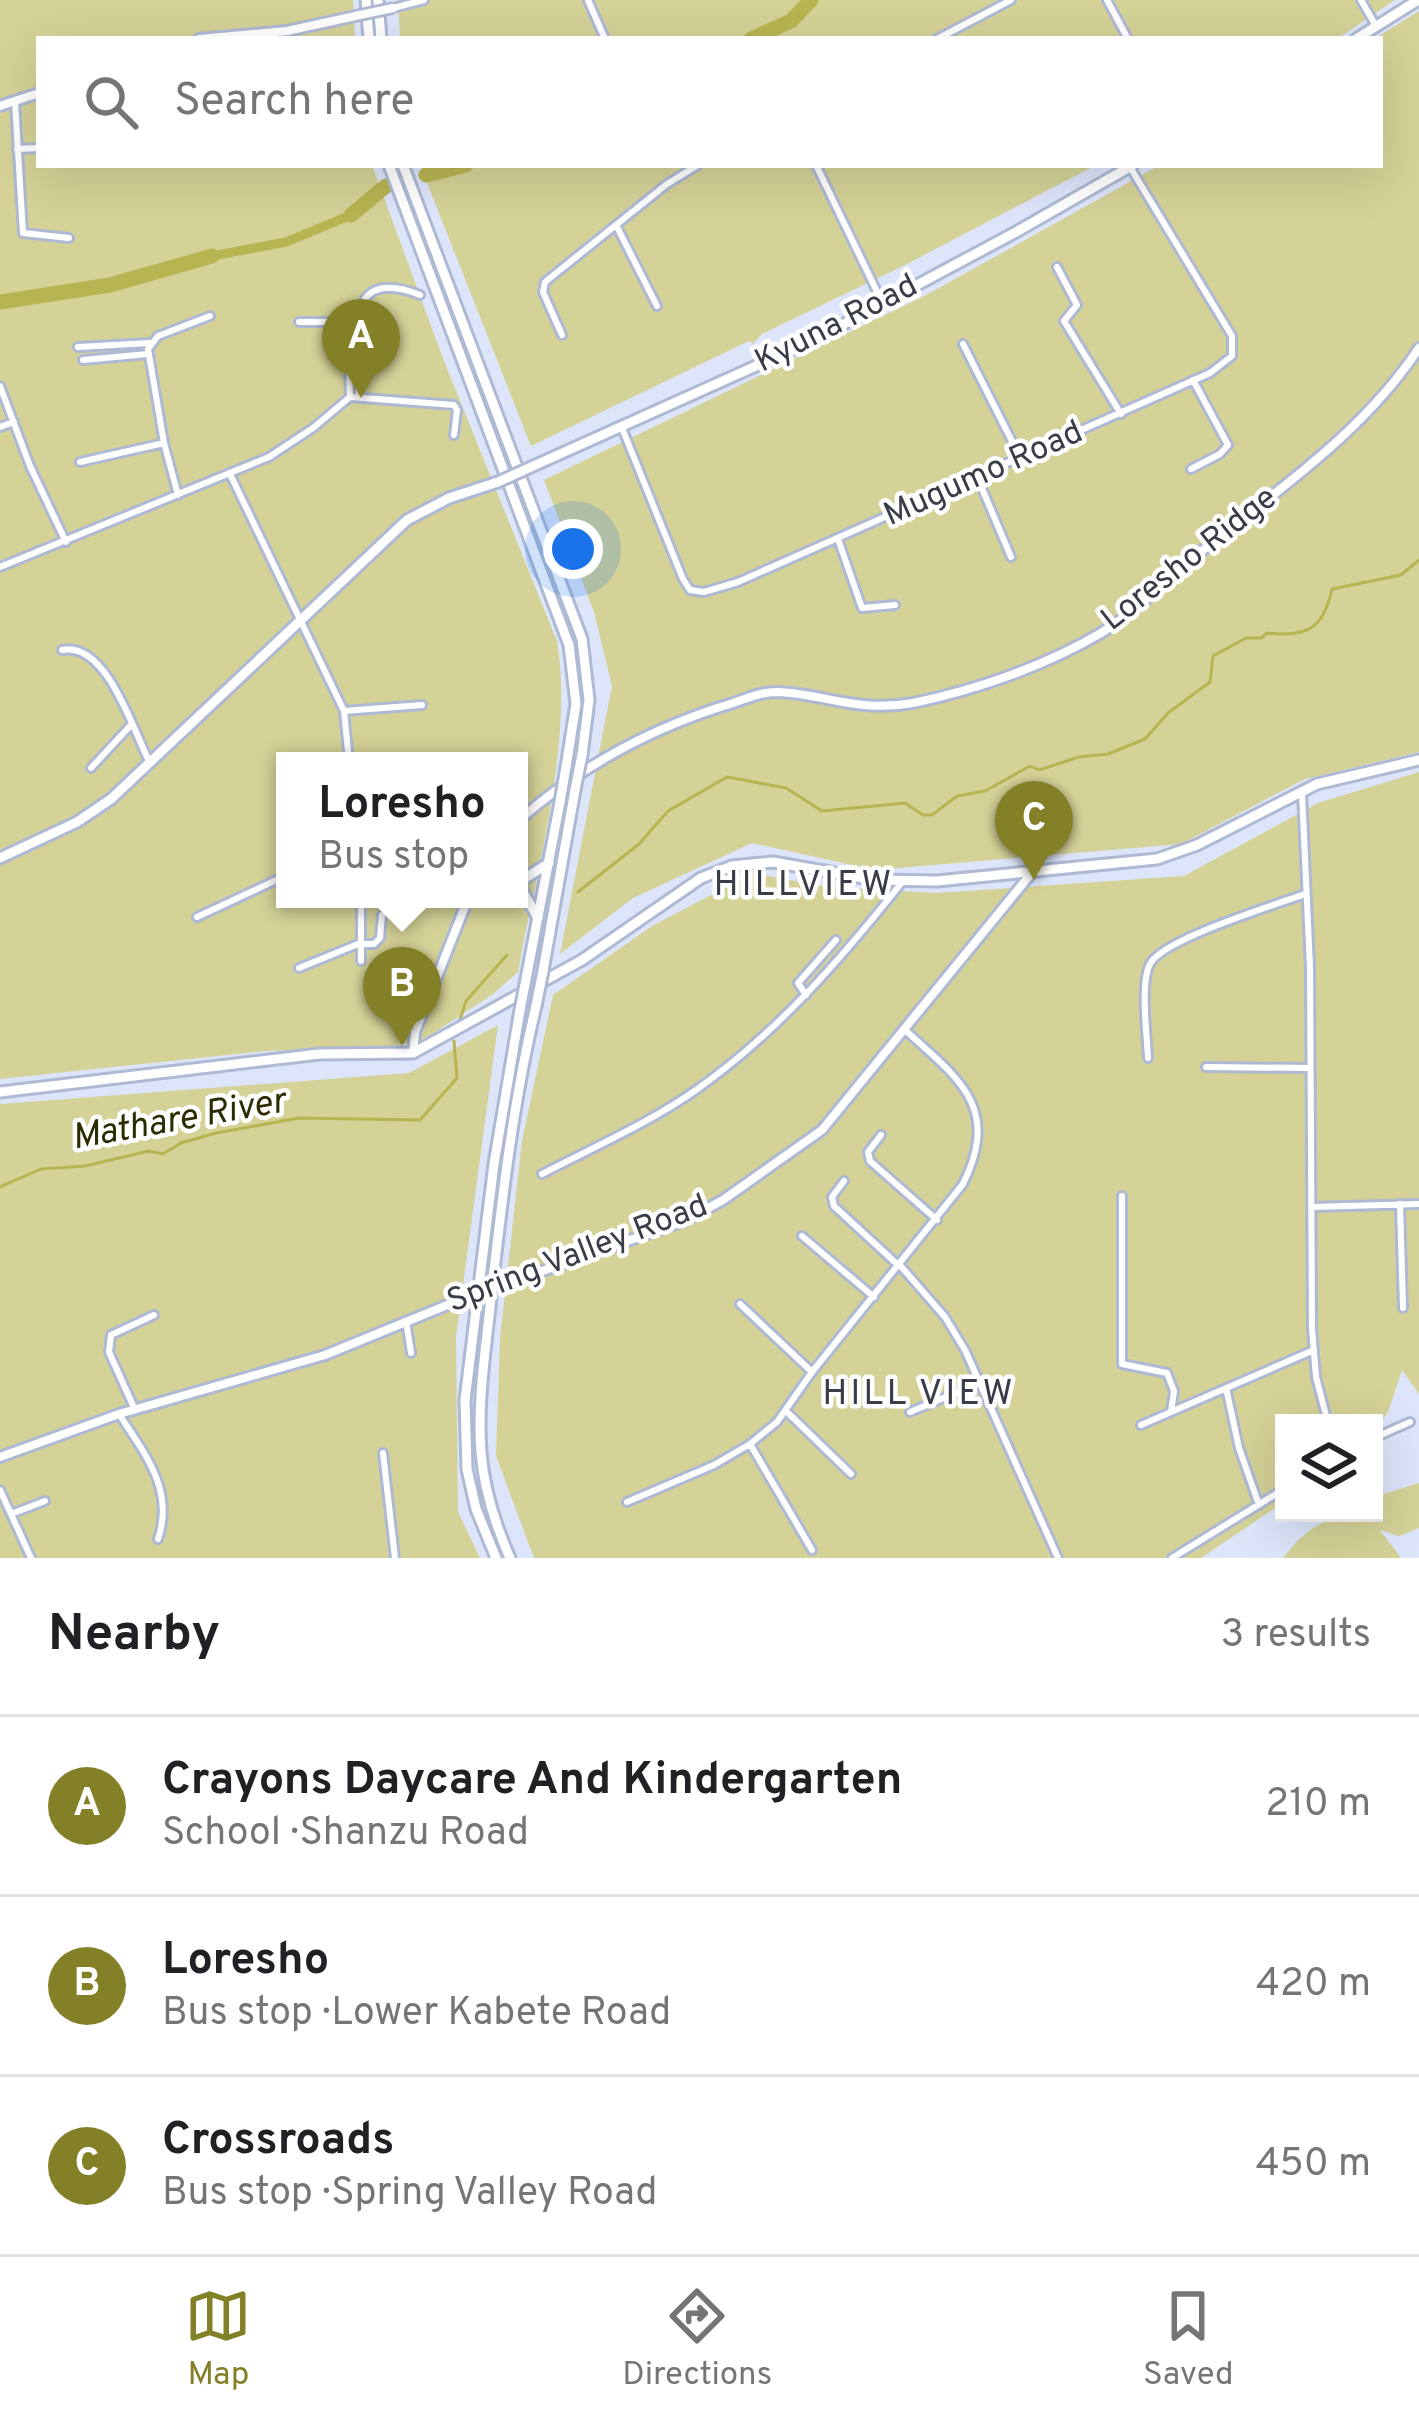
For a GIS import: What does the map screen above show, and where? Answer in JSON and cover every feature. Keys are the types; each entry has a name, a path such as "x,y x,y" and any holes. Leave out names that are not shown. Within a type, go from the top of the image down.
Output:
{"main road":[{"path":"366,0 369,36"},
{"path":"378,0 381,36"},
{"path":"1361,36 1418,0"},
{"path":"390,168 569,645 576,704 494,1164 465,1400 467,1469 476,1509 496,1558"},
{"path":"404,168 582,639 589,700 543,971 518,1083 480,1410 488,1502 510,1558"},
{"name":"Kyuna Road","path":"300,619 407,520 816,339 1128,168"},
{"path":"0,858 92,812 150,764 300,619"},
{"path":"0,1092 319,1054 413,1053 582,960 680,890 721,869 773,862 903,881 1095,868 1170,856 1302,790 1419,760"},
{"path":"528,878 549,863"},
{"path":"528,900 538,918"}],"street":[{"path":"229,36 310,28 424,0"},
{"path":"588,0 604,36"},
{"path":"943,36 1011,0"},
{"path":"1107,0 1126,36"},
{"path":"1361,0 1376,26"},
{"path":"0,106 36,94"},
{"path":"15,102 23,233 69,238"},
{"path":"17,149 36,148"},
{"path":"562,335 543,292 545,282 693,168"},
{"path":"817,168 882,302"},
{"name":"Mugumo Road","path":"622,428 690,590 704,592 838,539 1193,380 1232,356 1232,336 1133,168"},
{"path":"617,227 657,307"},
{"path":"1057,267 1077,305 1064,322 1121,414"},
{"path":"354,396 362,303 370,291 382,286 421,295"},
{"path":"78,347 150,343 211,316"},
{"path":"298,322 344,322 354,396"},
{"path":"150,343 164,443 178,495"},
{"path":"963,344 1021,459"},
{"name":"Loresho Ridge","path":"528,813 602,758 755,693 782,692 843,705 910,703 1017,671 1071,649 1129,613 1334,446 1382,400 1419,348"},
{"path":"83,360 148,354"},
{"path":"1191,469 1228,445 1193,380"},
{"path":"0,386 66,542"},
{"path":"0,567 230,474 293,443 354,396 454,405 458,410 454,435"},
{"path":"0,427 14,422"},
{"path":"80,462 164,443"},
{"path":"230,474 344,711 348,752"},
{"path":"978,478 1012,557"},
{"path":"838,539 862,608 895,605"},
{"path":"62,650 74,648 90,654 104,669 150,764"},
{"path":"344,711 422,705"},
{"path":"91,768 130,726"},
{"path":"1302,790 1313,1350 1325,1414"},
{"name":"Spring Valley Road","path":"0,1456 119,1414 325,1355 462,1299 658,1232 723,1200 822,1130 1034,870"},
{"path":"197,916 276,880"},
{"path":"542,1174 695,1090 806,995 903,881"},
{"path":"1148,1058 1146,978 1157,955 1216,926 1305,894"},
{"path":"360,908 361,961"},
{"path":"413,1053 415,1032 464,908"},
{"path":"299,968 377,941 382,915"},
{"path":"806,995 798,983 836,940"},
{"path":"627,1502 714,1466 750,1444 786,1412 812,1372 937,1220 973,1164 980,1133 977,1114 961,1082 905,1030"},
{"path":"1206,1067 1310,1068"},
{"path":"881,1135 868,1153 870,1161 937,1220"},
{"path":"844,1181 832,1198 834,1206 898,1264 945,1316 1058,1558"},
{"path":"1122,1196 1122,1364 1166,1373 1173,1385 1171,1412"},
{"path":"1400,1204 1403,1308"},
{"path":"1311,1207 1419,1204"},
{"path":"802,1236 874,1297"},
{"path":"740,1304 812,1372"},
{"path":"135,1410 107,1348 112,1335 154,1315"},
{"path":"406,1321 411,1353"},
{"path":"1141,1425 1313,1350"},
{"path":"910,1412 979,1382"},
{"path":"1226,1388 1239,1448 1259,1505"},
{"path":"786,1412 850,1474"},
{"path":"119,1414 161,1488 164,1512 158,1538"},
{"path":"1383,1434 1410,1422"},
{"path":"750,1444 812,1550"},
{"path":"383,1453 395,1558"},
{"path":"0,1490 31,1558"},
{"path":"1172,1558 1275,1495"},
{"path":"11,1514 45,1501"}],"shaded area":[{"path":"0,0 353,0 355,36 36,36 36,168 373,168 444,361 557,641 561,720 557,763 518,972 423,1040 386,1047 265,1051 0,1079"},
{"path":"398,0 1395,0 1341,36 400,36"},
{"path":"1419,11 1419,752 1305,779 1181,844 875,870 752,843 633,898 560,954 612,686 594,612 544,480 928,294 1155,168 1383,168 1383,36 1379,36"},
{"path":"421,168 1090,168 762,334 753,344 749,341 531,446"},
{"path":"1419,772 1419,1394 1402,1370 1383,1419 1383,1414 1275,1414 1275,1508 1201,1558 534,1558 496,1456 500,1339 522,1141 553,995 652,926 753,873 821,886 936,893 1184,876 1318,803"},
{"path":"498,1025 456,1337 458,1512 480,1558 0,1558 0,1104 409,1073"},
{"path":"1419,1483 1419,1528 1399,1536 1380,1530 1401,1558 1283,1558 1322,1523 1383,1522 1383,1494"}],"waterway":[{"path":"758,36 791,21 811,0"},
{"path":"426,175 454,168"},
{"path":"351,215 386,186"},
{"path":"212,256 286,242 351,215"},
{"path":"0,302 110,285 212,256"},
{"path":"578,892 639,844 668,811 727,777 786,788 822,811 905,803 923,815 932,815 957,796 985,791 1030,766 1039,770 1079,757 1108,754 1145,739 1168,713 1210,682 1213,656 1246,638 1302,632 1323,614 1332,589 1401,575 1419,560"},
{"path":"459,1023 466,1001 507,955"},
{"name":"Mathare River","path":"0,1187 41,1169 85,1166 149,1151 163,1154 216,1133 299,1118 420,1120 457,1078 454,1041"}],"place":[{"name":"Crayons Daycare And Kindergarten","path":"361,398"},
{"name":"Crossroads","path":"1034,880"},
{"name":"Loresho","path":"402,1046"}],"district":[{"name":"HILLVIEW","path":"804,886"},
{"name":"HILL VIEW","path":"919,1395"}]}
